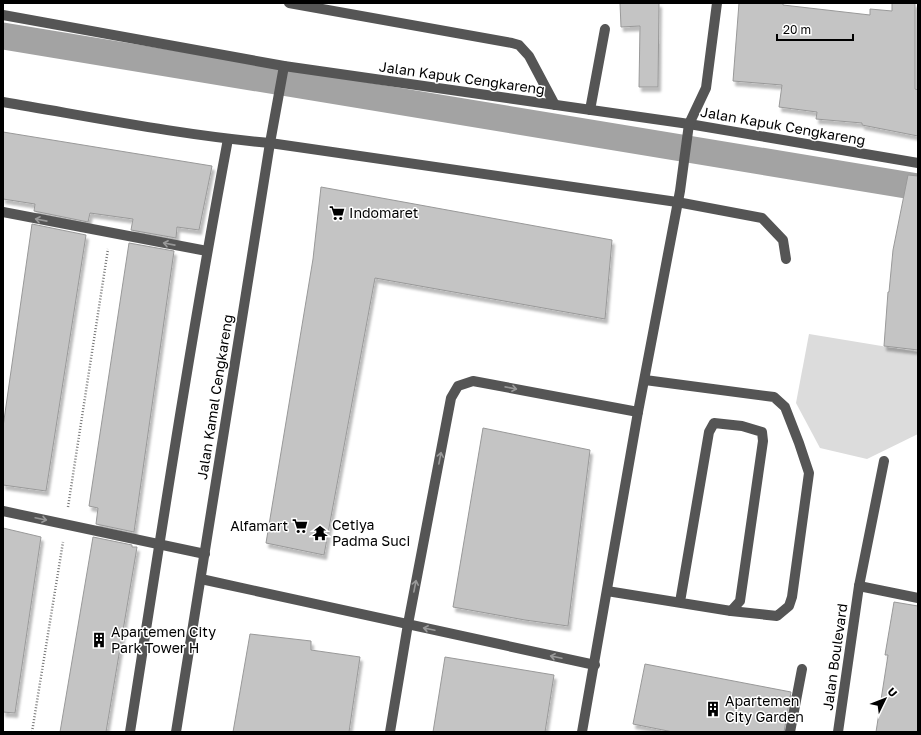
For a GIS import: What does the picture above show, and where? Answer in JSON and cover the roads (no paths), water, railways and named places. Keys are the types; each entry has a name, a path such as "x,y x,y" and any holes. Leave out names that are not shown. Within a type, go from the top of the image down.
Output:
{"street":[{"path":"289,3 519,45 529,56 555,105"},
{"path":"582,732 689,129 706,88 716,3"},
{"name":"Jalan Kapuk Cengkareng","path":"3,15 283,69 590,110 689,129 918,163"},
{"path":"590,110 605,29"},
{"name":"Jalan Kamal Cengkareng","path":"176,732 283,69"},
{"path":"3,102 138,126 228,139 270,143 677,202 762,218 783,240 786,259"},
{"path":"130,732 207,251 228,139"},
{"path":"3,212 207,251"},
{"path":"608,591 731,611 777,616 789,606 792,597 809,473 785,407 774,397 645,380"},
{"path":"390,732 408,624 451,398 458,386 473,381 638,412"},
{"path":"680,602 709,432 714,423 742,426 762,432 763,441 740,601 731,611"},
{"name":"Jalan Boulevard","path":"838,732 859,586 884,462"},
{"path":"3,512 160,543 205,554"},
{"path":"201,579 594,665"},
{"path":"859,586 918,598"},
{"path":"790,732 802,669"}],"waterway":[{"path":"3,36 918,187"}],"place":[{"name":"Indomaret","path":"337,213"},
{"name":"Alfamart","path":"300,526"},
{"name":"Cetiya Padma Suci","path":"320,533"},
{"name":"Apartemen City Park Tower H","path":"99,640"},
{"name":"Apartemen City Garden","path":"713,709"}]}
